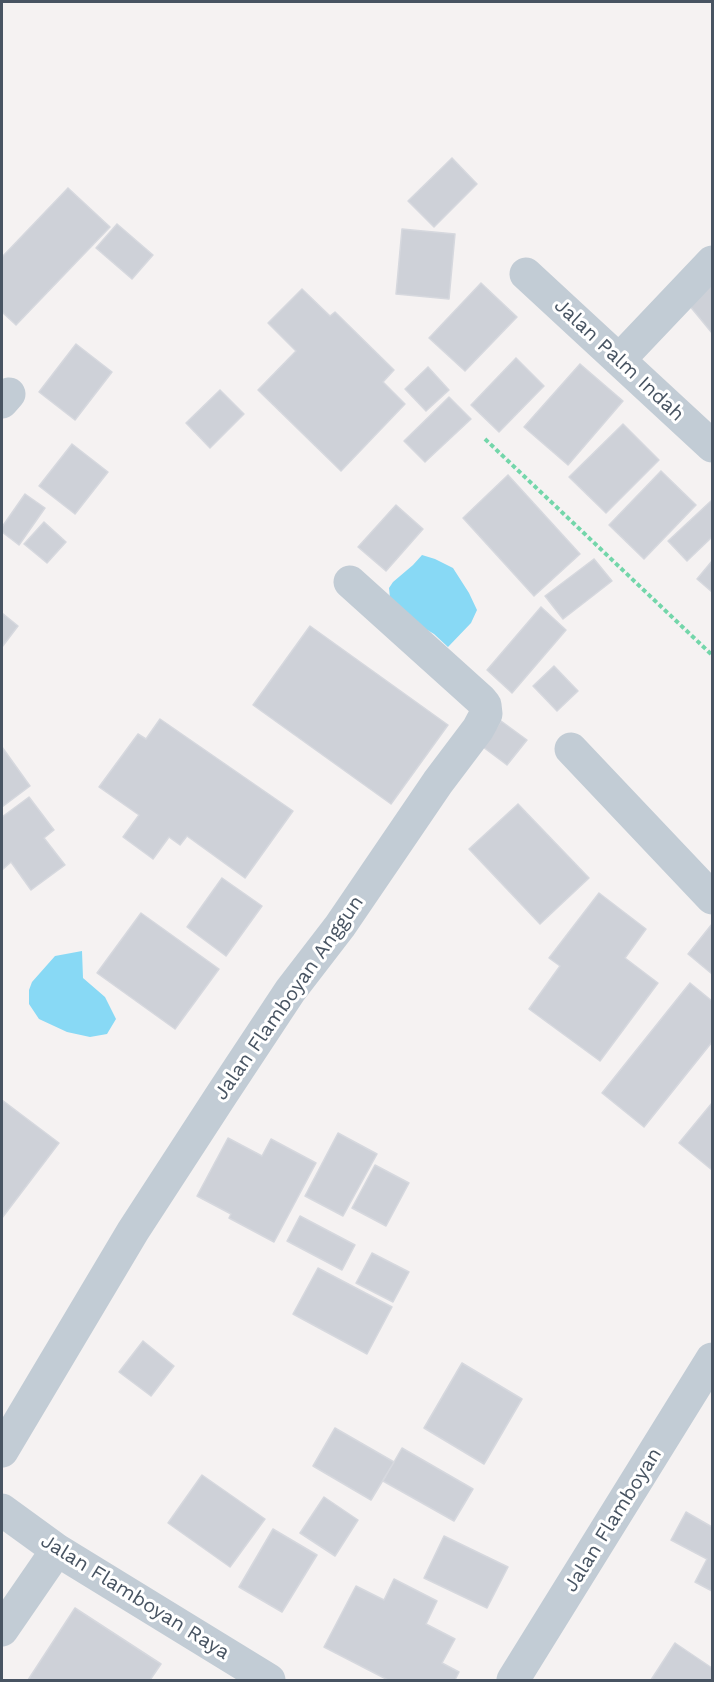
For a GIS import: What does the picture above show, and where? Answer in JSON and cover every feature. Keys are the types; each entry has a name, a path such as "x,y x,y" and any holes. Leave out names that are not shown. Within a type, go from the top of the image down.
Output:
{"street":[{"path":"619,360 712,262"},
{"name":"Jalan Palm Indah","path":"526,274 712,446"},
{"name":"Jalan Flamboyan Anggun","path":"2,1451 133,1231 222,1094 290,992 340,926 438,782 478,729 486,714 485,705 480,700 351,582"},
{"path":"571,749 712,898"},
{"name":"Jalan Flamboyan","path":"513,1680 712,1359"},
{"name":"Jalan Flamboyan Raya","path":"2,1510 57,1550 269,1680"},
{"path":"2,1630 57,1550"}],"path":[{"path":"485,439 712,655"}],"water":[{"path":"422,555 453,568 477,610 471,623 448,647 434,634 414,622 390,598 389,588 393,582"},
{"path":"82,951 83,978 105,997 116,1019 107,1034 90,1037 67,1032 39,1019 29,1004 29,990 32,982 55,956"}],"building":[{"path":"452,158 477,184 434,227 408,201"},
{"path":"68,188 110,227 16,325 2,312 2,257"},
{"path":"117,224 153,255 132,279 96,248"},
{"path":"402,229 455,234 449,299 396,294"},
{"path":"712,275 712,333 684,299"},
{"path":"481,283 517,317 465,371 429,338"},
{"path":"302,289 330,316 335,312 394,370 383,382 405,404 341,471 258,390 296,351 268,323"},
{"path":"76,344 112,372 75,420 39,392"},
{"path":"516,358 544,386 499,432 471,405"},
{"path":"580,364 623,401 568,465 524,427"},
{"path":"428,367 449,390 426,411 405,389"},
{"path":"220,390 244,414 210,448 186,423"},
{"path":"449,397 471,419 425,462 404,441"},
{"path":"623,424 659,460 606,513 569,477"},
{"path":"72,444 108,472 75,514 39,486"},
{"path":"661,471 696,505 644,559 609,525"},
{"path":"508,475 580,554 534,596 463,518"},
{"path":"25,494 45,508 19,545 2,532 2,527"},
{"path":"712,500 712,537 687,561 668,541"},
{"path":"396,505 423,529 386,571 358,547"},
{"path":"44,522 66,542 47,563 24,544"},
{"path":"594,559 612,581 563,619 545,596"},
{"path":"712,561 712,592 697,579"},
{"path":"541,607 566,630 512,693 487,670"},
{"path":"2,613 18,626 2,647"},
{"path":"310,626 448,725 391,804 253,705"},
{"path":"554,666 578,691 557,711 533,686"},
{"path":"160,719 293,811 245,878 187,836 180,845 169,837 153,859 123,837 139,815 99,787 138,734 146,739"},
{"path":"501,721 527,740 507,765 483,747"},
{"path":"2,747 30,786 2,807"},
{"path":"29,797 54,830 44,838 65,865 31,890 11,862 2,870 2,817"},
{"path":"518,804 589,878 540,924 469,849"},
{"path":"222,878 262,906 226,956 187,927"},
{"path":"599,893 646,929 625,958 658,983 600,1061 529,1009 560,966 549,958"},
{"path":"141,913 219,969 175,1029 97,973"},
{"path":"712,924 712,974 688,954"},
{"path":"690,983 712,1001 712,1042 644,1127 602,1093"},
{"path":"2,1100 59,1143 2,1218"},
{"path":"712,1103 712,1170 679,1143"},
{"path":"338,1133 377,1154 343,1216 305,1196"},
{"path":"228,1138 262,1156 271,1139 316,1163 274,1242 229,1218 231,1214 197,1196"},
{"path":"375,1165 409,1183 386,1226 352,1208"},
{"path":"300,1216 355,1245 342,1270 287,1241"},
{"path":"372,1253 409,1272 393,1302 356,1283"},
{"path":"318,1268 392,1307 367,1354 293,1314"},
{"path":"143,1341 174,1366 151,1396 119,1372"},
{"path":"462,1363 522,1399 484,1464 424,1428"},
{"path":"335,1428 394,1462 371,1500 313,1466"},
{"path":"402,1448 473,1489 454,1521 383,1481"},
{"path":"202,1475 265,1519 230,1567 168,1523"},
{"path":"324,1497 358,1520 335,1556 300,1533"},
{"path":"686,1512 712,1527 712,1591 695,1582 707,1559 671,1540"},
{"path":"273,1529 317,1555 282,1612 239,1587"},
{"path":"444,1536 508,1567 487,1608 424,1578"},
{"path":"394,1579 437,1601 426,1624 455,1639 442,1663 459,1672 455,1680 388,1680 324,1647 356,1586 384,1600"},
{"path":"75,1608 161,1664 150,1680 28,1680"},
{"path":"675,1643 712,1668 712,1680 651,1680"}]}
